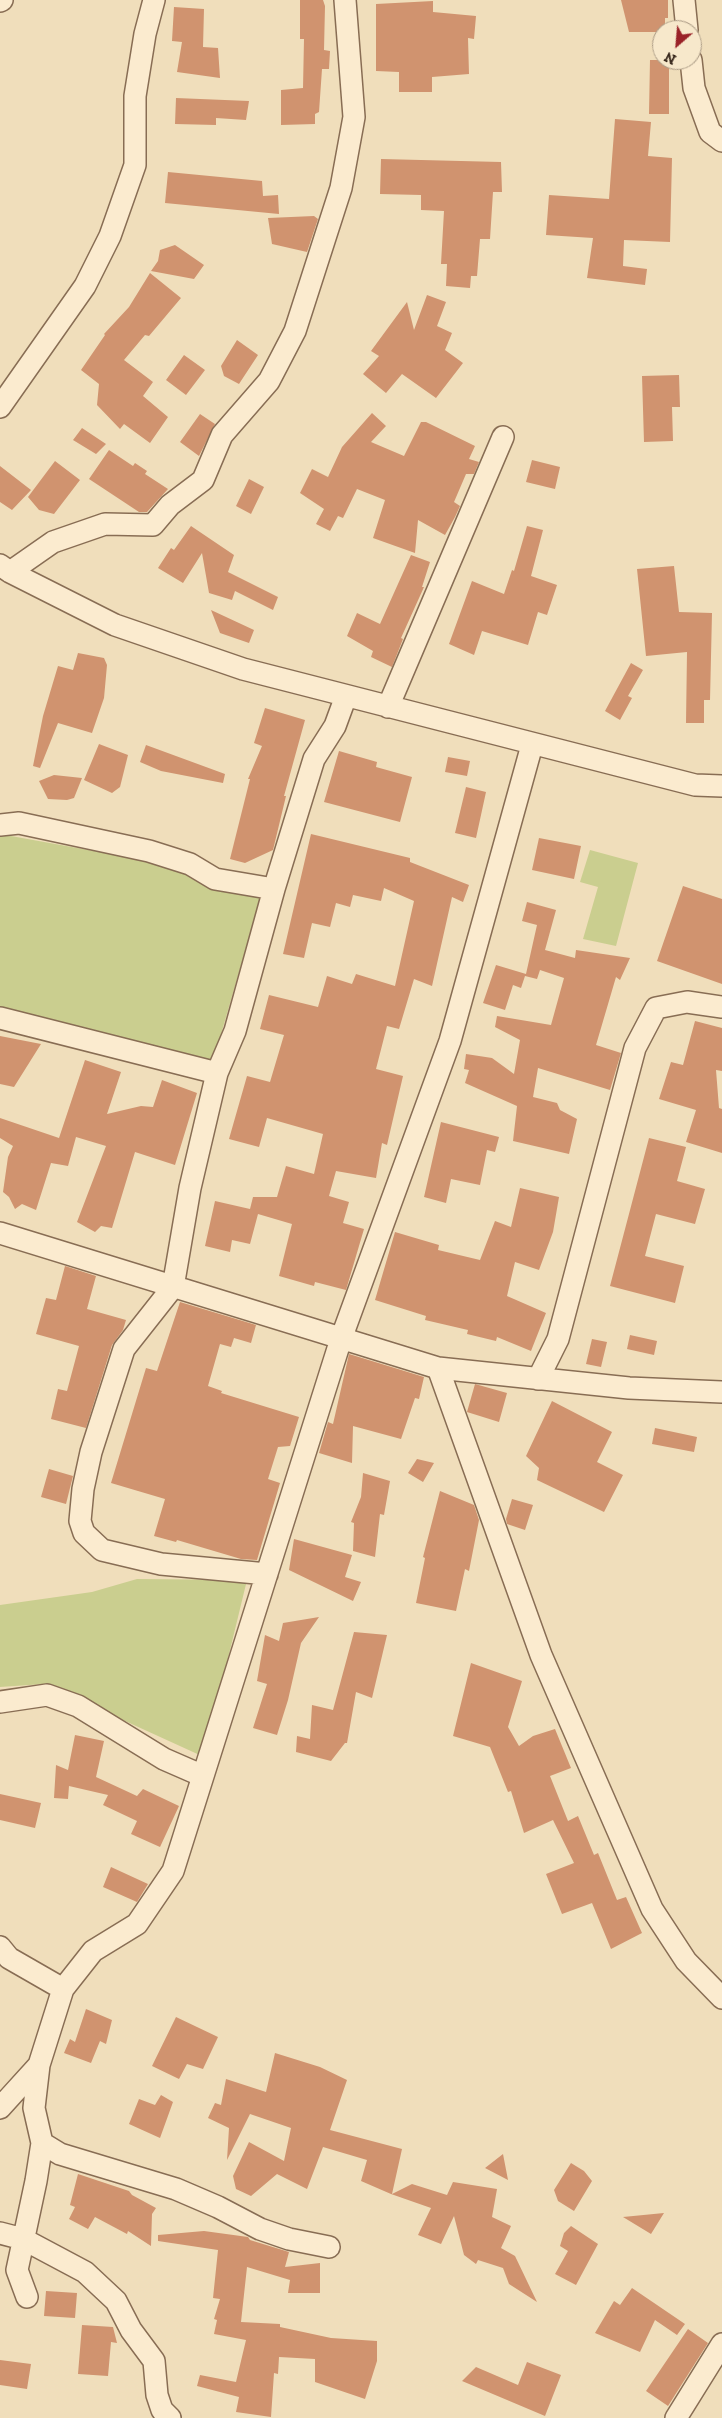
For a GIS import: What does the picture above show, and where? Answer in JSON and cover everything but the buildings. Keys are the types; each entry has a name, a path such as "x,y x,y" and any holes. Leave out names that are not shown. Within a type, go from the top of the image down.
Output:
{"street":[{"path":"0,407 84,286 110,236 135,165 135,96 145,34 154,0"},
{"path":"5,569 53,542 105,524 153,524 170,504 203,480 222,435 269,381 295,331 341,188 354,117 345,0"},
{"path":"684,0 686,20"},
{"path":"692,70 694,88 710,132 722,141"},
{"path":"388,707 503,438"},
{"path":"5,569 115,625 243,669 532,745 695,785 722,786"},
{"path":"267,1574 161,1564 102,1550 84,1533 80,1521 83,1489 91,1452 124,1349 173,1287 190,1188 217,1073 235,1031 274,890 314,759 335,726 346,696"},
{"path":"27,2297 17,2270 36,2181 42,2142 34,2108 39,2065 63,1989 93,1951 137,1924 173,1871 341,1339 450,1041 532,745"},
{"path":"0,825 19,823 149,851 190,864 215,879 274,890"},
{"path":"538,1379 558,1339 635,1048 656,1008 687,1002 722,1007"},
{"path":"0,1018 217,1073"},
{"path":"0,1233 438,1368 629,1388 722,1392"},
{"path":"438,1368 541,1654 652,1908 686,1961 722,1998"},
{"path":"0,1702 47,1695 78,1706 164,1760 203,1776"},
{"path":"0,1947 9,1958 63,1989"},
{"path":"0,2108 39,2065"},
{"path":"42,2142 60,2154 176,2189 218,2207 260,2229 289,2239 329,2247"},
{"path":"0,2233 23,2239 85,2272 116,2301 131,2330 154,2361 157,2395 162,2410 170,2418"},
{"path":"679,2417 722,2344"}],"green space":[{"path":"0,834 265,882 213,1062 0,1010"},
{"path":"590,850 638,863 616,946 583,939 598,887 580,882"},
{"path":"137,1579 247,1580 204,1757 44,1684 0,1687 0,1605 92,1592"}]}
